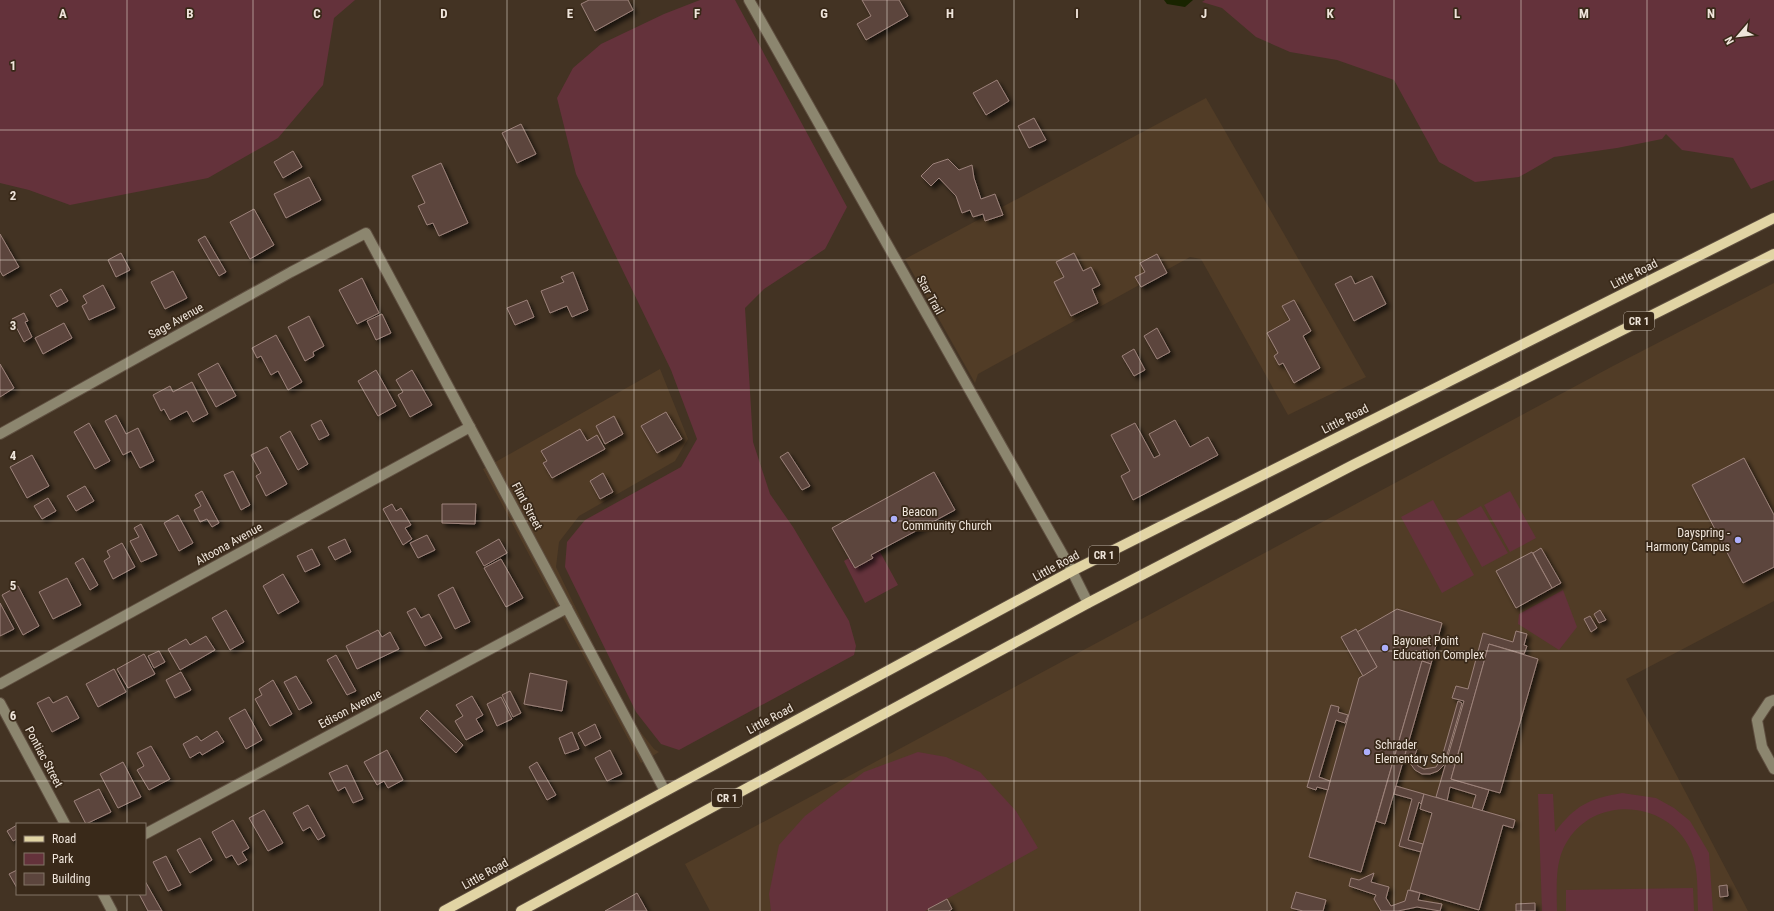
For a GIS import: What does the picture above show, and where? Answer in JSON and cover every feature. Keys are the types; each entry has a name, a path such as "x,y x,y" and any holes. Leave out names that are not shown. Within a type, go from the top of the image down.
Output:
{"main road":[{"name":"Little Road","path":"444,911 1072,571 1774,218"},
{"name":"CR 1","path":"520,911 1088,603 1353,465 1774,254"}],"street":[{"name":"Star Trail","path":"750,0 1072,571 1088,603"},
{"name":"Flint Street","path":"366,233 665,791"},
{"name":"Sage Avenue","path":"0,434 291,272 366,233"},
{"name":"Altoona Avenue","path":"0,684 470,427"},
{"name":"Edison Avenue","path":"146,833 567,608"},
{"path":"1774,700 1769,702 1757,720 1762,747 1774,769"},
{"name":"Pontiac Street","path":"0,703 64,823"},
{"path":"104,895 112,911"}],"shaded area":[{"path":"1164,0 1193,0 1185,7 1167,4"},
{"path":"1206,98 1366,377 1288,415 1201,259 1190,257 978,374 975,383 905,259"},
{"name":"Bayonet Point Education Complex","path":"1774,283 1774,601 1626,679 1748,911 710,911 685,864 1613,366"},
{"path":"660,369 688,439 675,461 579,516 559,542 556,567 628,716 654,749 659,752 641,763 483,469"}],"green space":[{"path":"0,0 355,0 334,18 323,85 278,138 208,178 70,205 29,190 0,183"},
{"path":"700,0 735,0 847,207 825,249 764,289 745,308 753,442 770,494 793,527 849,621 856,646 854,655 679,750 661,744 636,712 565,567 567,542 585,520 681,467 697,439 671,370 576,174 557,98 573,68 601,44 664,14"},
{"path":"1205,0 1774,0 1774,180 1751,189 1733,158 1682,150 1666,134 1662,139 1617,148 1554,157 1519,177 1475,182 1439,162 1394,80 1337,60 1290,52 1256,37 1222,8 1202,2"},
{"path":"1510,491 1536,538 1510,552 1484,505"},
{"path":"1433,500 1474,575 1442,593 1401,517"},
{"path":"1481,506 1508,553 1482,567 1456,520"},
{"path":"879,550 898,585 865,603 844,561 849,558 855,568 873,558 871,555"},
{"path":"1563,590 1577,627 1559,650 1518,624 1519,614"},
{"path":"918,752 946,757 980,772 1016,811 1038,848 925,911 771,911 769,894 779,845 805,816 864,772"},
{"path":"1622,793 1656,798 1674,808 1690,821 1709,853 1713,911 1698,911 1697,881 1694,858 1681,834 1667,822 1650,813 1632,810 1614,810 1596,815 1581,825 1568,840 1558,865 1557,911 1542,911 1538,794 1553,794 1555,832 1576,809 1591,801"},
{"path":"1693,888 1694,911 1566,911 1566,890"}],"building":[{"path":"589,0 628,0 633,10 595,31 581,4"},
{"path":"862,0 899,0 908,16 866,40 857,24 871,16"},
{"path":"997,80 1009,101 986,115 973,93"},
{"path":"1034,118 1046,140 1029,148 1018,126"},
{"path":"521,124 536,154 517,163 502,133"},
{"path":"293,151 302,167 283,178 274,162"},
{"path":"948,159 959,170 972,165 974,178 981,199 995,194 1003,215 985,221 983,214 973,217 970,210 962,213 956,196 939,178 931,186 921,176 933,164"},
{"path":"441,163 468,223 439,236 433,223 427,225 418,206 425,203 412,176"},
{"path":"309,177 321,200 286,218 274,194"},
{"path":"254,209 274,245 250,259 230,222"},
{"path":"0,234 19,267 3,276 0,271"},
{"path":"205,236 226,272 219,276 198,240"},
{"path":"121,253 130,270 116,277 108,260"},
{"path":"1074,253 1083,271 1091,267 1100,285 1092,289 1098,303 1071,316 1054,282 1064,277 1056,262"},
{"path":"1157,254 1167,273 1141,287 1135,277 1145,272 1140,263"},
{"path":"173,271 187,298 165,309 151,282"},
{"path":"573,272 588,310 572,317 567,306 550,313 541,291 564,282 561,277"},
{"path":"1351,276 1355,284 1372,276 1386,304 1354,321 1335,284"},
{"path":"362,278 379,313 357,324 339,290"},
{"path":"103,285 115,308 89,320 82,306 87,303 83,296"},
{"path":"61,289 68,301 57,307 50,295"},
{"path":"527,300 534,317 515,325 507,308"},
{"path":"1294,300 1311,331 1303,336 1320,368 1294,383 1283,363 1279,365 1274,356 1278,353 1267,333 1290,320 1282,306"},
{"path":"24,313 28,321 25,322 32,337 24,342 12,319"},
{"path":"382,314 391,333 376,340 367,321"},
{"path":"309,316 324,346 313,352 314,356 305,361 288,327"},
{"path":"64,323 72,338 43,354 35,338"},
{"path":"1157,328 1170,352 1157,359 1144,336"},
{"path":"276,335 302,382 288,390 278,371 271,375 261,356 257,358 252,348"},
{"path":"1134,349 1145,370 1134,376 1122,356"},
{"path":"218,363 236,396 216,407 198,374"},
{"path":"0,364 14,388 0,397"},
{"path":"376,370 396,406 378,416 358,381"},
{"path":"412,370 432,405 410,417 398,395 403,392 396,380"},
{"path":"192,382 208,414 193,422 187,411 170,420 164,409 161,411 153,395 170,386 173,392"},
{"path":"666,412 682,439 657,453 641,426"},
{"path":"116,415 126,434 138,428 154,461 140,468 131,451 123,455 105,421"},
{"path":"614,416 623,434 605,444 596,426"},
{"path":"321,420 329,435 319,440 311,425"},
{"path":"1175,420 1190,447 1208,437 1218,455 1133,500 1121,476 1130,471 1111,435 1135,423 1154,458 1160,455 1149,434"},
{"path":"89,423 110,461 95,469 74,432"},
{"path":"580,429 587,441 597,435 605,449 552,478 543,463 547,461 541,451"},
{"path":"290,431 308,464 298,470 280,437"},
{"path":"267,447 287,484 266,496 256,476 261,473 251,455"},
{"path":"788,452 810,486 802,490 780,457"},
{"path":"32,455 49,486 27,498 10,467"},
{"path":"1744,458 1774,515 1774,567 1743,583 1692,485"},
{"path":"233,471 250,505 241,510 224,475"},
{"name":"Beacon Community Church","path":"934,472 955,510 871,555 873,558 855,568 832,528"},
{"path":"603,473 613,492 600,499 590,481"},
{"path":"85,486 94,501 76,511 67,496"},
{"path":"202,491 219,523 212,527 207,519 200,522 194,510 201,506 195,495"},
{"path":"48,498 56,511 42,519 34,506"},
{"path":"392,504 396,511 401,508 411,525 405,528 412,539 403,545 383,509"},
{"path":"442,504 476,504 475,524 442,523"},
{"path":"178,515 193,543 179,551 164,523"},
{"path":"141,524 157,555 141,562 130,541 139,537 134,528"},
{"path":"427,535 435,550 418,558 410,543"},
{"path":"345,539 351,552 335,560 328,547"},
{"path":"499,539 507,553 484,566 476,552"},
{"path":"122,543 135,567 113,579 104,561 110,557 107,551"},
{"path":"1541,548 1561,583 1552,588 1533,553"},
{"path":"312,549 320,565 305,572 297,556"},
{"path":"1532,552 1552,588 1516,608 1496,571"},
{"path":"83,558 98,585 90,590 75,563"},
{"path":"501,559 523,598 506,607 484,568"},
{"path":"283,574 299,602 278,614 263,586"},
{"path":"67,578 81,605 53,619 39,592"},
{"path":"18,586 39,626 23,635 2,595"},
{"path":"453,587 470,622 455,629 438,595"},
{"path":"0,603 14,629 0,636"},
{"path":"415,608 421,618 429,614 442,638 425,646 407,612"},
{"name":"Schrader Elementary School","path":"1397,609 1442,623 1431,664 1422,661 1361,872 1309,857 1359,678 1377,667 1357,632"},
{"path":"226,610 244,642 230,650 212,618"},
{"path":"1600,610 1606,620 1599,623 1594,614"},
{"path":"1590,616 1597,628 1591,632 1584,619"},
{"path":"1356,629 1377,667 1363,676 1341,637"},
{"path":"378,630 382,637 390,632 399,649 357,669 346,646"},
{"path":"1516,631 1527,634 1524,645 1527,646 1524,654 1489,644 1451,779 1489,790 1482,811 1472,808 1476,795 1450,787 1447,801 1436,797 1464,701 1452,698 1456,686 1468,689 1483,633 1513,642"},
{"path":"206,636 215,650 180,670 168,649 186,639 190,645"},
{"path":"1489,644 1538,659 1500,793 1451,779"},
{"path":"159,651 165,662 154,668 148,656"},
{"path":"144,654 155,674 128,688 117,669"},
{"path":"336,655 356,691 347,695 327,660"},
{"path":"1422,661 1431,664 1385,824 1376,821"},
{"path":"114,669 126,692 98,707 86,684"},
{"path":"181,672 191,690 175,698 166,680"},
{"path":"530,673 567,681 562,711 524,704"},
{"path":"296,676 312,703 299,710 284,682"},
{"path":"273,680 292,714 270,726 255,699 262,695 259,689"},
{"path":"510,691 521,713 513,717 502,695"},
{"path":"67,696 79,718 52,732 37,703 49,697 53,703"},
{"path":"472,696 483,715 476,719 483,731 466,740 455,721 463,716 456,705"},
{"path":"501,697 512,719 497,726 487,704"},
{"path":"1458,701 1462,703 1444,765 1438,771 1430,774 1422,774 1415,770 1410,763 1408,755 1405,755 1408,744 1417,749 1415,755 1413,755 1418,766 1424,769 1436,767 1442,757"},
{"path":"1331,705 1339,707 1338,712 1348,715 1345,723 1336,720 1319,777 1330,781 1328,790 1317,787 1316,790 1307,787"},
{"path":"245,709 262,740 246,749 229,718"},
{"path":"427,710 463,745 456,753 420,718"},
{"path":"595,724 601,738 585,746 578,733"},
{"path":"217,731 224,742 202,755 200,752 190,758 183,744 197,736 201,741"},
{"path":"572,732 579,749 565,754 559,738"},
{"path":"151,746 170,779 149,790 137,770 144,766 137,753"},
{"path":"387,750 403,780 388,788 384,781 377,785 364,762"},
{"path":"610,750 622,774 607,781 595,758"},
{"path":"123,762 141,797 118,808 100,774"},
{"path":"537,762 556,795 547,800 529,767"},
{"path":"347,765 363,799 353,803 345,787 338,791 329,773"},
{"path":"1396,786 1424,794 1421,804 1419,802 1408,840 1423,844 1421,852 1399,846 1412,799 1394,794"},
{"path":"99,789 111,812 85,823 74,801"},
{"path":"1424,794 1515,820 1513,828 1503,825 1479,910 1410,890 1432,813 1420,809"},
{"path":"308,805 325,836 318,840 310,827 303,831 293,813"},
{"path":"264,810 283,843 268,851 249,818"},
{"path":"233,820 249,848 242,852 247,860 238,865 232,855 226,858 212,832"},
{"path":"16,826 16,840 13,841 7,831"},
{"path":"200,838 212,860 190,873 177,850"},
{"path":"166,856 181,885 168,891 153,862"},
{"path":"16,870 16,886 9,874"},
{"path":"1374,873 1371,882 1389,887 1386,898 1391,906 1405,901 1408,890 1420,893 1418,900 1442,904 1440,911 1417,907 1398,911 1381,911 1374,899 1376,895 1349,886 1351,878 1359,880"},
{"path":"146,883 162,911 148,911 140,895 146,895"},
{"path":"1727,885 1728,896 1720,897 1719,886"},
{"path":"1296,892 1326,900 1323,911 1303,911 1291,908"},
{"path":"637,893 647,911 605,911"},
{"path":"947,899 952,909 949,911 929,911 928,909"},
{"path":"1535,903 1535,911 1516,911 1516,904"}],"place":[{"name":"Beacon Community Church","path":"894,519"},
{"name":"Dayspring - Harmony Campus","path":"1738,540"},
{"name":"Bayonet Point Education Complex","path":"1385,648"},
{"name":"Schrader Elementary School","path":"1367,752"}]}
